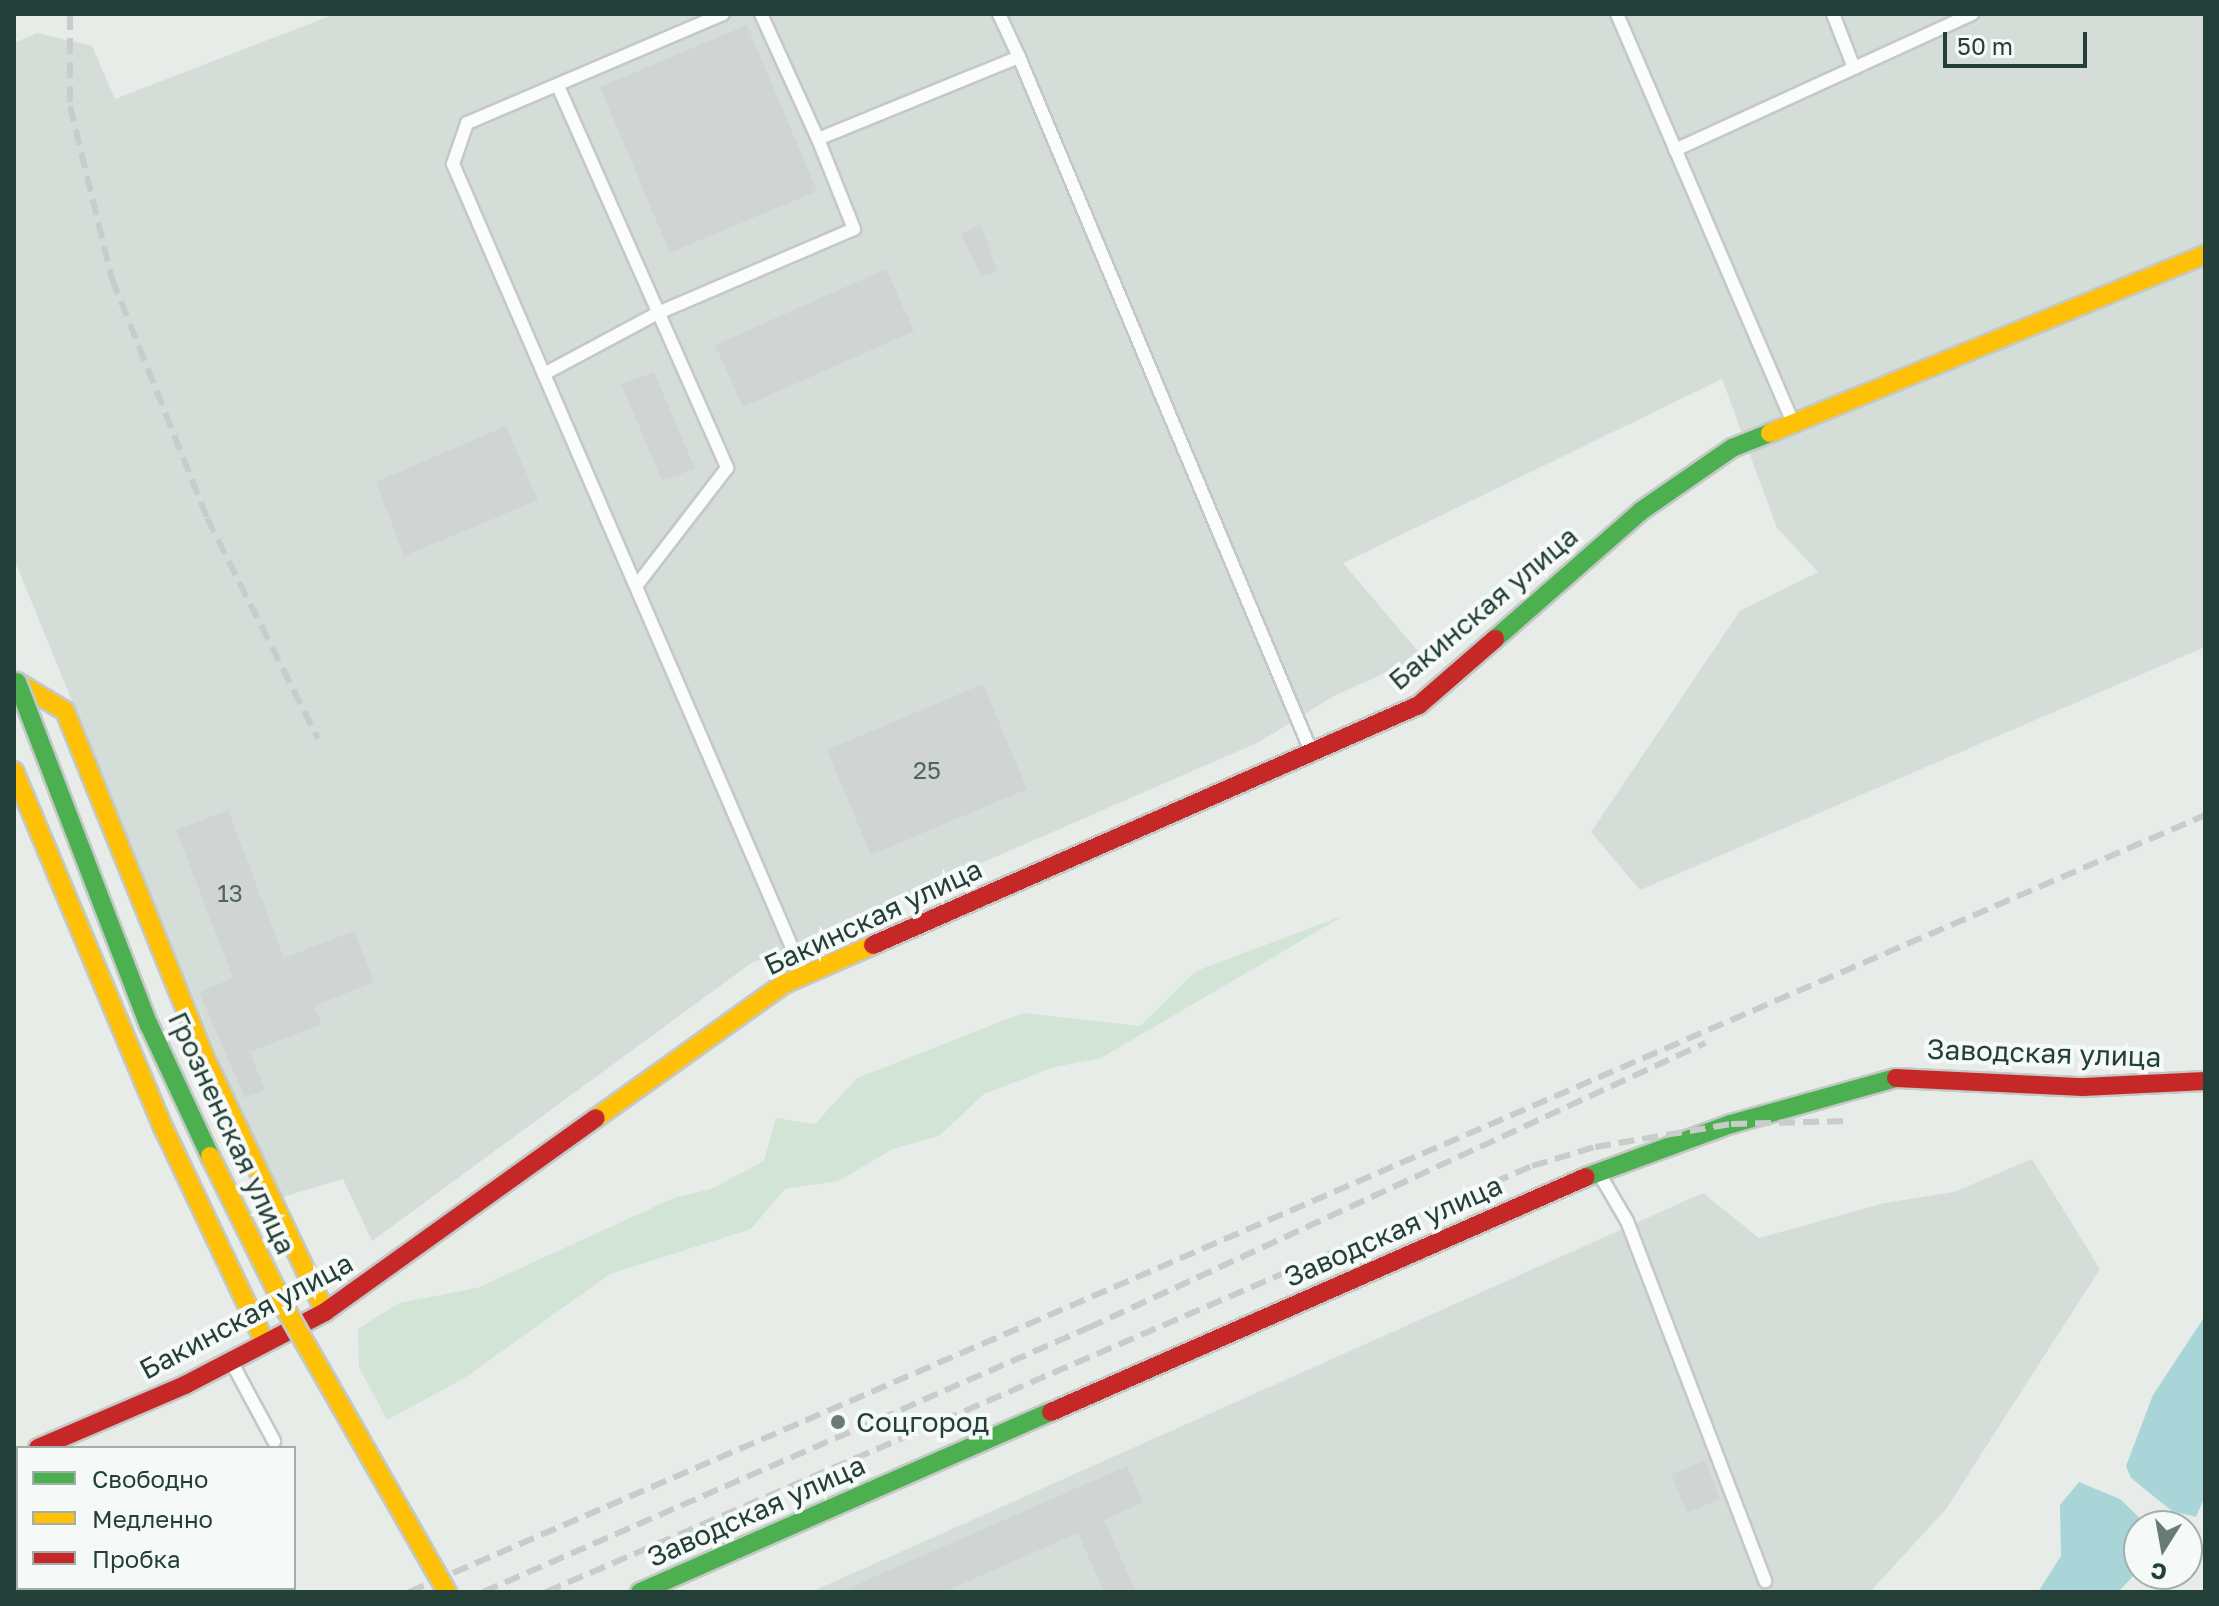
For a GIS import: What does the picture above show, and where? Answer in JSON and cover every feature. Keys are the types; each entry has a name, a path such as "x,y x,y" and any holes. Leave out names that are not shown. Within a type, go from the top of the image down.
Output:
{"street":[{"name":"Бакинская улица","path":"42,1446 230,1360 325,1312 804,975 1419,705 1641,511 1732,448 2205,255"},
{"path":"15,682 65,711 206,1060 271,1204 325,1312"},
{"name":"Грозненская улица","path":"15,682 149,1025 218,1174 284,1306 447,1592"},
{"path":"14,771 164,1129 264,1341"},
{"name":"Заводская улица","path":"640,1592 1598,1172 1884,1077 2083,1087 2205,1081"},
{"path":"264,1341 271,1204"}],"lane":[{"path":"723,14 467,123 453,164 804,975"},
{"path":"544,374 658,313 854,229 818,139 761,14"},
{"path":"999,14 1311,752"},
{"path":"1617,14 1793,424"},
{"path":"1833,14 1854,68"},
{"path":"1675,150 1972,14"},
{"path":"818,139 1019,57"},
{"path":"558,86 727,468 636,586"},
{"path":"1598,1172 1627,1221 1765,1581"},
{"path":"230,1360 274,1441"}],"shaded area":[{"path":"335,14 2205,14 2205,647 1640,890 1591,832 1740,611 1818,572 1777,528 1722,379 1343,563 1422,656 1334,696 1259,742 750,964 372,1241 343,1179 276,1199 14,559 14,43 37,33 92,46 115,99"},
{"path":"2032,1159 2100,1269 1946,1509 1870,1592 811,1592 1703,1193 1759,1238 1884,1203 1954,1192"}],"green space":[{"path":"1345,915 1101,1058 1054,1067 984,1094 939,1136 893,1149 838,1181 785,1189 751,1229 610,1274 463,1379 387,1420 359,1367 358,1329 399,1303 477,1288 674,1198 711,1189 764,1161 776,1118 815,1124 857,1078 1023,1013 1140,1026 1196,971"}],"water":[{"path":"2205,1316 2205,1496 2199,1510 2171,1510 2131,1478 2126,1466 2153,1395"},
{"path":"2079,1482 2120,1499 2131,1510 2123,1510 2123,1587 2118,1592 2038,1592 2061,1556 2060,1505"}],"building":[{"path":"747,25 817,191 670,253 600,87"},
{"path":"981,225 997,272 982,277 961,234"},
{"path":"886,269 914,331 743,407 715,345"},
{"path":"654,372 695,469 662,480 621,384"},
{"path":"506,426 538,500 404,556 376,482"},
{"path":"983,684 1027,789 871,855 827,750"},
{"path":"228,810 284,958 354,931 374,982 314,1006 322,1024 250,1052 265,1090 245,1098 199,992 233,978 176,830"},
{"path":"1705,1461 1720,1499 1687,1513 1671,1474"},
{"path":"1127,1466 1143,1502 1104,1520 1136,1592 1104,1592 1078,1533 944,1592 840,1592"}],"railway":[{"path":"70,14 70,106 112,279 207,518 318,739"},
{"path":"409,1592 2205,815"},
{"path":"483,1592 1088,1328 1705,1043"},
{"path":"546,1592 1532,1166 1595,1147 1731,1124 1847,1121"}],"traffic: fast":[{"path":"1495,639 1641,511 1732,448 1770,433"},
{"path":"17,682 149,1025 210,1156"},
{"path":"1586,1177 1731,1124 1896,1078"},
{"path":"640,1592 1051,1412"}],"traffic: slow":[{"path":"1770,433 2205,255"},
{"path":"17,682 65,711 206,1060 325,1312"},
{"path":"14,771 164,1129 264,1341"},
{"path":"596,1118 784,984 873,945"},
{"path":"210,1156 284,1306 447,1592"}],"traffic: jam":[{"path":"873,945 1419,705 1495,639"},
{"path":"1896,1078 2083,1087 2205,1081"},
{"path":"43,1446 185,1385 325,1312 596,1118"},
{"path":"1051,1412 1586,1177"}],"place":[{"name":"Соцгород","path":"838,1422"}]}
